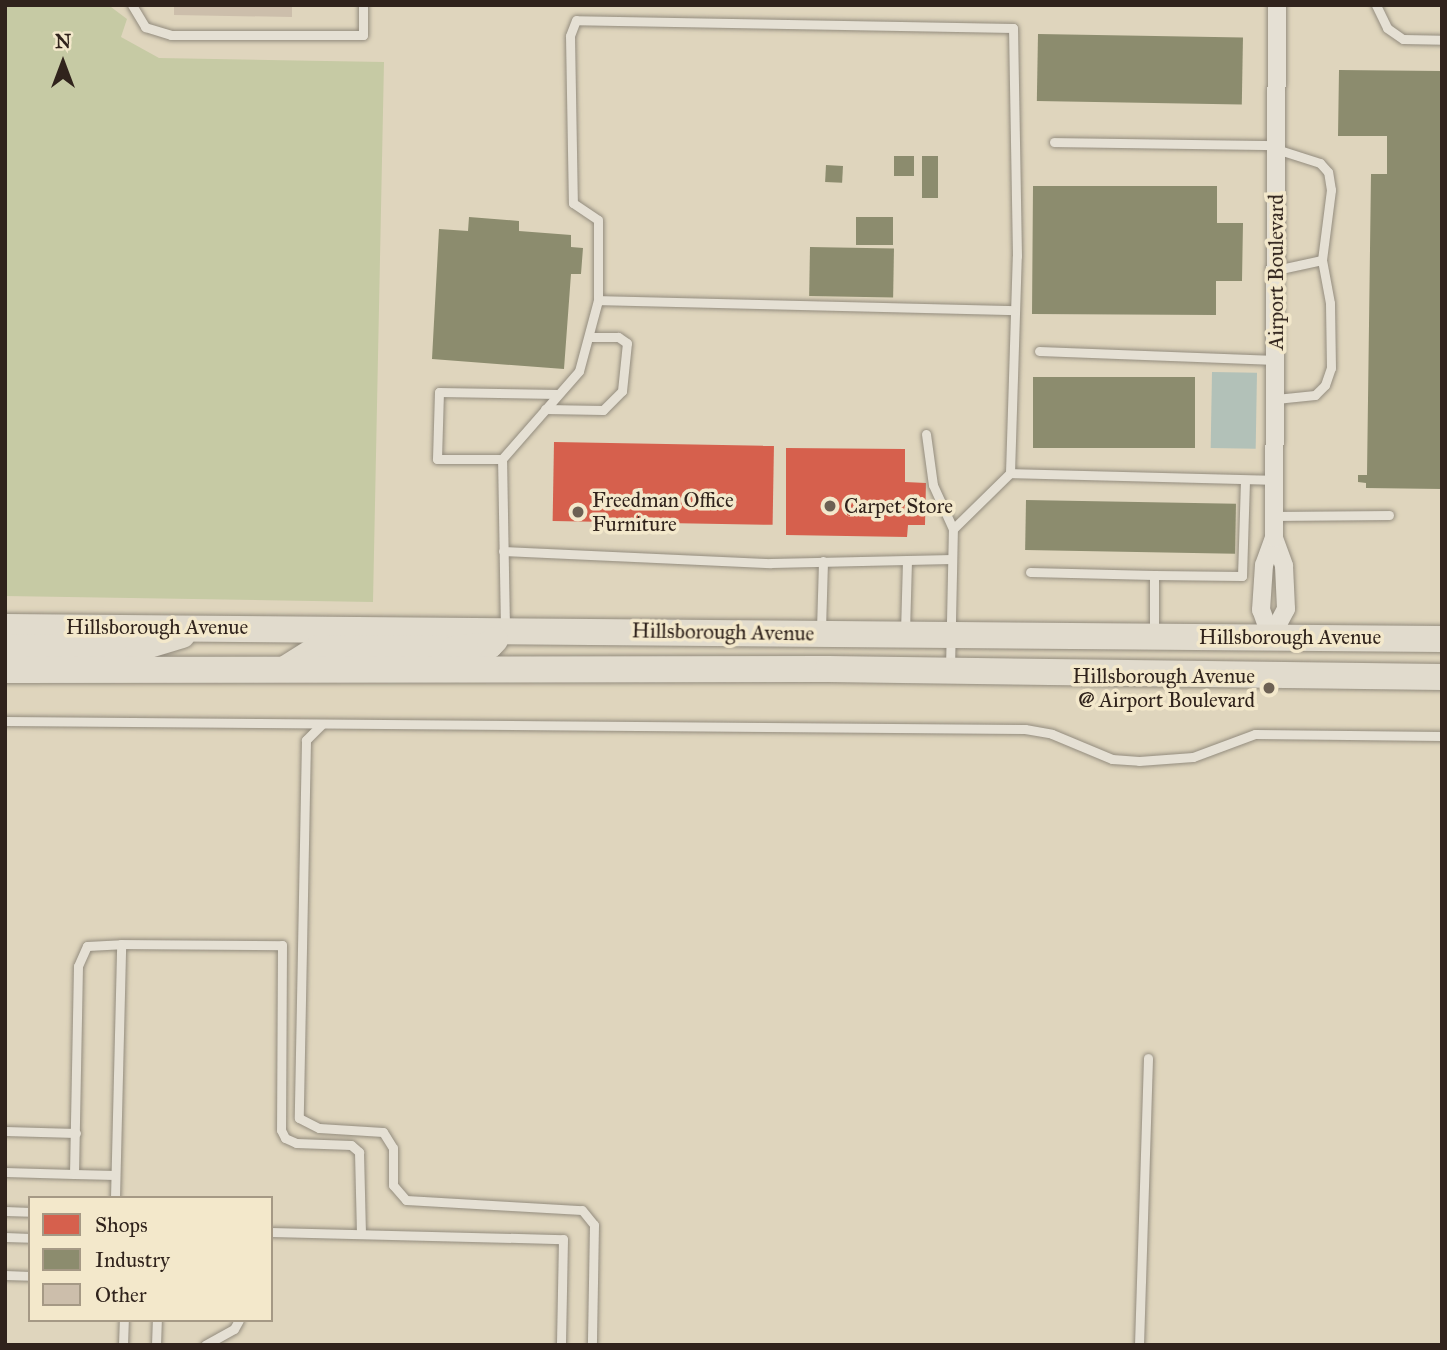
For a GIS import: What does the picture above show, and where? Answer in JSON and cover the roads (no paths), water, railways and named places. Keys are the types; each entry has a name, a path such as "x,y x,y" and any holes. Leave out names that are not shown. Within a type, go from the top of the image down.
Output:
{"main road":[{"name":"Hillsborough Avenue","path":"5,627 1442,639"},
{"path":"5,647 139,648 210,627"},
{"path":"285,669 318,648 454,649 490,645 505,631"},
{"path":"1246,674 1278,658 1442,659"},
{"name":"Hillsborough Avenue","path":"5,670 950,670 1442,677"}],"street":[{"name":"Airport Boulevard","path":"1271,637 1261,610 1264,565 1274,538 1275,516 1277,5"}],"lane":[{"path":"132,5 141,22 156,32 363,35 363,5"},
{"path":"1376,5 1387,27 1403,38 1442,40"},
{"path":"505,631 502,459 579,370 598,300 598,220 573,203 570,36 576,20 1013,27 1017,256 1013,310 1010,473 953,529"},
{"path":"1054,142 1276,147 1320,163 1328,172 1331,190 1322,260 1330,303 1331,368 1325,385 1315,395 1276,399"},
{"path":"1276,270 1322,260"},
{"path":"598,300 1013,310"},
{"path":"545,409 603,410 622,391 627,343 618,337 589,337"},
{"path":"1039,351 1276,360"},
{"path":"502,459 437,459 439,392 558,394"},
{"path":"926,434 933,485 953,529 950,670"},
{"path":"1010,473 1275,480"},
{"path":"1030,572 1242,576 1245,480"},
{"path":"1275,516 1389,515"},
{"path":"503,551 579,551 705,562 952,559"},
{"path":"905,634 907,560"},
{"path":"821,633 823,561"},
{"path":"1154,575 1154,636"},
{"path":"5,721 1025,729 1052,734 1112,760 1139,761 1193,757 1255,734 1442,736"},
{"path":"324,723 306,740 299,1118 319,1128 383,1132 393,1148 393,1185 406,1200 582,1210 594,1226 592,1345"},
{"path":"115,1196 121,944"},
{"path":"74,1174 78,966 87,946 282,945 281,1130 285,1139 296,1143 351,1145 359,1152 361,1234"},
{"path":"1139,1345 1148,1058"},
{"path":"5,1131 76,1133"},
{"path":"5,1172 115,1175"},
{"path":"5,1211 28,1212"},
{"path":"273,1232 563,1239 561,1345"},
{"path":"5,1237 28,1238"},
{"path":"5,1275 28,1276"},
{"path":"123,1345 124,1322"},
{"path":"156,1345 157,1322"},
{"path":"205,1345 233,1328 238,1322"}],"place":[{"name":"Carpet Store","path":"830,506"},
{"name":"Freedman Office Furniture","path":"578,512"},
{"name":"Hillsborough Avenue @ Airport Boulevard","path":"1269,688"}]}
